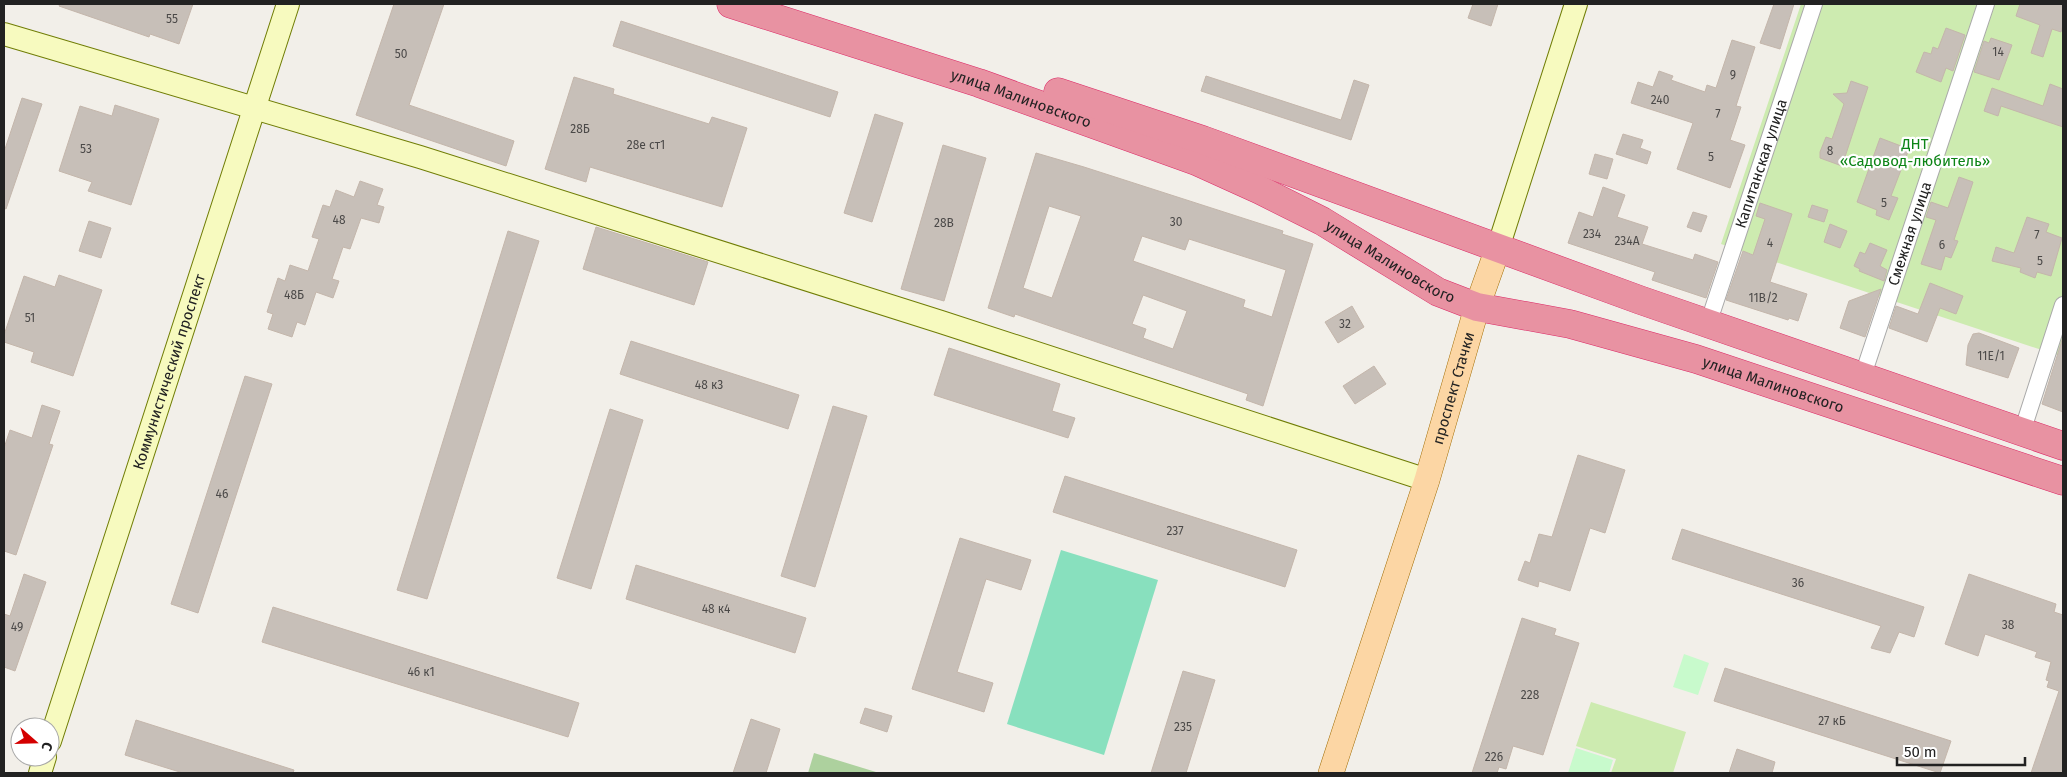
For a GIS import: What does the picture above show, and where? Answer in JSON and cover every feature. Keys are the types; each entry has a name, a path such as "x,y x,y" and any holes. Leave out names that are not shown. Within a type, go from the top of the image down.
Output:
{"highway":[{"name":"улица Малиновского","path":"731,4 979,84 1196,162 1260,190 1322,221 1438,292 1477,307 1570,324 1696,359 2063,481"},
{"name":"улица Малиновского","path":"786,4 1203,140 1708,324 2063,446"}],"main road":[{"name":"проспект Стачки","path":"1331,773 1427,480 1477,307 1498,248"}],"street":[{"name":"Коммунистический проспект","path":"58,717 288,4"},
{"name":"проспект Стачки","path":"1498,248 1576,4"},
{"name":"Капитанская улица","path":"1708,324 1814,4"},
{"name":"Смежная улица","path":"1862,378 1986,4"},
{"path":"4,34 447,166 941,322 1427,480"},
{"path":"2022,432 2063,305"}],"green space":[{"name":"ДНТ «Садовод-любитель»","path":"1801,4 2063,4 2063,357 1721,244"},
{"path":"1061,550 1158,580 1104,755 1007,724"},
{"path":"1684,654 1709,663 1698,695 1673,687"},
{"path":"1591,702 1686,732 1673,773 1611,773 1616,759 1576,746"},
{"path":"1576,748 1613,760 1609,773 1568,773"},
{"path":"814,753 876,772 876,773 808,773"}],"building":[{"path":"60,4 193,4 179,44 150,34 149,37 59,6"},
{"path":"394,4 444,4 409,105 514,141 506,166 356,115"},
{"path":"1473,4 1498,4 1491,26 1468,18"},
{"path":"1774,4 1794,4 1780,49 1760,43"},
{"path":"2020,4 2063,4 2061,32 2052,29 2043,57 2031,53 2040,25 2016,16"},
{"path":"621,21 838,92 830,117 613,46"},
{"path":"1946,28 1965,35 1953,71 1946,68 1941,82 1916,72 1924,52 1931,54 1933,47 1938,49"},
{"path":"1991,38 2012,45 1999,80 1974,72 1984,41 1989,43"},
{"path":"1732,40 1755,47 1736,106 1741,107 1730,140 1745,145 1730,188 1677,169 1693,123 1631,103 1638,82 1653,87 1659,71 1673,76 1671,80 1705,92 1707,85 1716,88"},
{"path":"1206,76 1341,120 1354,80 1369,85 1351,140 1201,91"},
{"path":"574,77 614,89 613,94 709,124 712,117 747,128 722,207 590,167 586,182 545,169"},
{"path":"1851,81 1868,87 1842,166 1820,158 1820,152 1826,137 1832,139 1844,104 1833,94 1847,93"},
{"path":"2050,84 2063,89 2063,127 2001,106 1998,116 1984,111 1992,88 2043,106"},
{"path":"22,98 42,104 6,209 4,208 4,152"},
{"path":"115,105 159,119 131,205 88,191 92,182 59,171 80,106 112,116"},
{"path":"875,114 903,123 872,222 844,213"},
{"path":"1623,134 1643,140 1640,148 1651,152 1647,164 1616,154"},
{"path":"1880,138 1909,149 1891,196 1898,198 1889,220 1876,215 1877,210 1857,202"},
{"path":"943,145 986,158 944,301 901,289"},
{"path":"1036,153 1283,231 1282,234 1313,244 1263,406 1246,400 1248,394 1015,314 1014,317 988,308","holes":["1049,206 1081,216 1052,298 1023,288","1142,236 1185,250 1189,239 1286,270 1272,317 1243,307 1245,300 1133,261","1143,295 1187,311 1173,349 1143,338 1146,329 1132,324"]},
{"path":"1595,154 1613,159 1607,179 1589,174"},
{"path":"1959,177 1973,182 1954,240 1958,241 1951,258 1945,256 1941,270 1921,264 1936,220 1926,217 1931,202 1948,208"},
{"path":"360,181 383,189 377,205 384,207 379,223 361,218 350,249 343,247 332,279 339,281 333,298 316,292 305,325 297,322 292,337 268,329 273,314 267,312 278,278 285,281 290,265 308,271 319,239 312,237 323,205 330,207 336,190 354,197"},
{"path":"1603,187 1625,195 1617,217 1648,227 1642,244 1693,260 1695,254 1718,262 1706,298 1652,280 1655,272 1568,243 1579,212 1593,217"},
{"path":"1760,203 1792,214 1770,282 1807,294 1798,321 1789,318 1788,320 1726,300 1743,251 1753,255 1765,219 1756,216"},
{"path":"1812,205 1828,210 1824,222 1808,217"},
{"path":"1693,212 1707,216 1701,232 1687,227"},
{"path":"2027,217 2049,224 2046,232 2062,238 2051,276 2037,272 2035,278 2020,272 2021,268 1992,261 1996,247 2014,253"},
{"path":"89,221 111,228 101,258 79,251"},
{"path":"1830,224 1847,231 1840,248 1824,242"},
{"path":"596,227 708,262 694,305 583,269"},
{"path":"508,231 539,241 427,599 397,590"},
{"path":"1870,243 1887,250 1880,266 1887,270 1884,281 1859,271 1860,269 1854,266 1860,252 1865,254"},
{"path":"59,275 102,290 73,376 31,362 34,352 4,342 4,335 24,276 55,287"},
{"path":"1930,283 1963,296 1956,314 1940,308 1927,342 1889,328 1896,306 1918,314"},
{"path":"1881,289 1865,337 1840,328 1849,301"},
{"path":"1352,306 1364,327 1338,343 1325,322"},
{"path":"1979,333 2019,348 2008,378 1966,365 1968,345 1973,334"},
{"path":"2063,337 2063,412 2042,404"},
{"path":"631,341 799,395 788,429 620,374"},
{"path":"949,348 1060,384 1052,411 1075,418 1068,438 934,395"},
{"path":"1374,366 1386,384 1355,404 1343,386"},
{"path":"245,376 272,384 198,613 171,604"},
{"path":"42,405 60,411 49,444 53,445 16,555 4,551 4,448 10,430 32,438"},
{"path":"833,406 867,416 815,587 781,576"},
{"path":"610,409 643,420 591,589 557,578"},
{"path":"1578,455 1625,470 1605,533 1590,528 1570,591 1539,581 1538,587 1518,580 1525,561 1530,563 1539,534 1552,537"},
{"path":"1065,476 1297,550 1285,587 1053,512"},
{"path":"1682,529 1924,607 1914,637 1899,632 1890,653 1871,648 1881,626 1672,559"},
{"path":"960,538 1031,560 1021,590 986,579 957,672 993,683 984,712 912,689"},
{"path":"636,565 806,618 795,653 626,599"},
{"path":"24,574 46,582 15,671 4,667 4,614 10,616"},
{"path":"1969,574 2056,604 2054,612 2063,615 2063,773 2031,773 2059,691 2047,687 2049,681 2046,680 2051,662 2035,657 2037,652 1985,634 1978,656 1945,644"},
{"path":"273,607 579,703 568,737 262,642"},
{"path":"1522,618 1556,629 1554,635 1579,643 1543,755 1513,746 1506,769 1499,767 1497,773 1472,773"},
{"path":"1725,668 1951,741 1940,773 1714,701"},
{"path":"1183,671 1215,680 1186,773 1151,773"},
{"path":"865,708 892,716 887,732 860,723"},
{"path":"751,719 780,729 766,773 733,773"},
{"path":"136,720 294,770 293,773 183,773 125,755"},
{"path":"1737,749 1775,762 1772,773 1729,773"}]}
